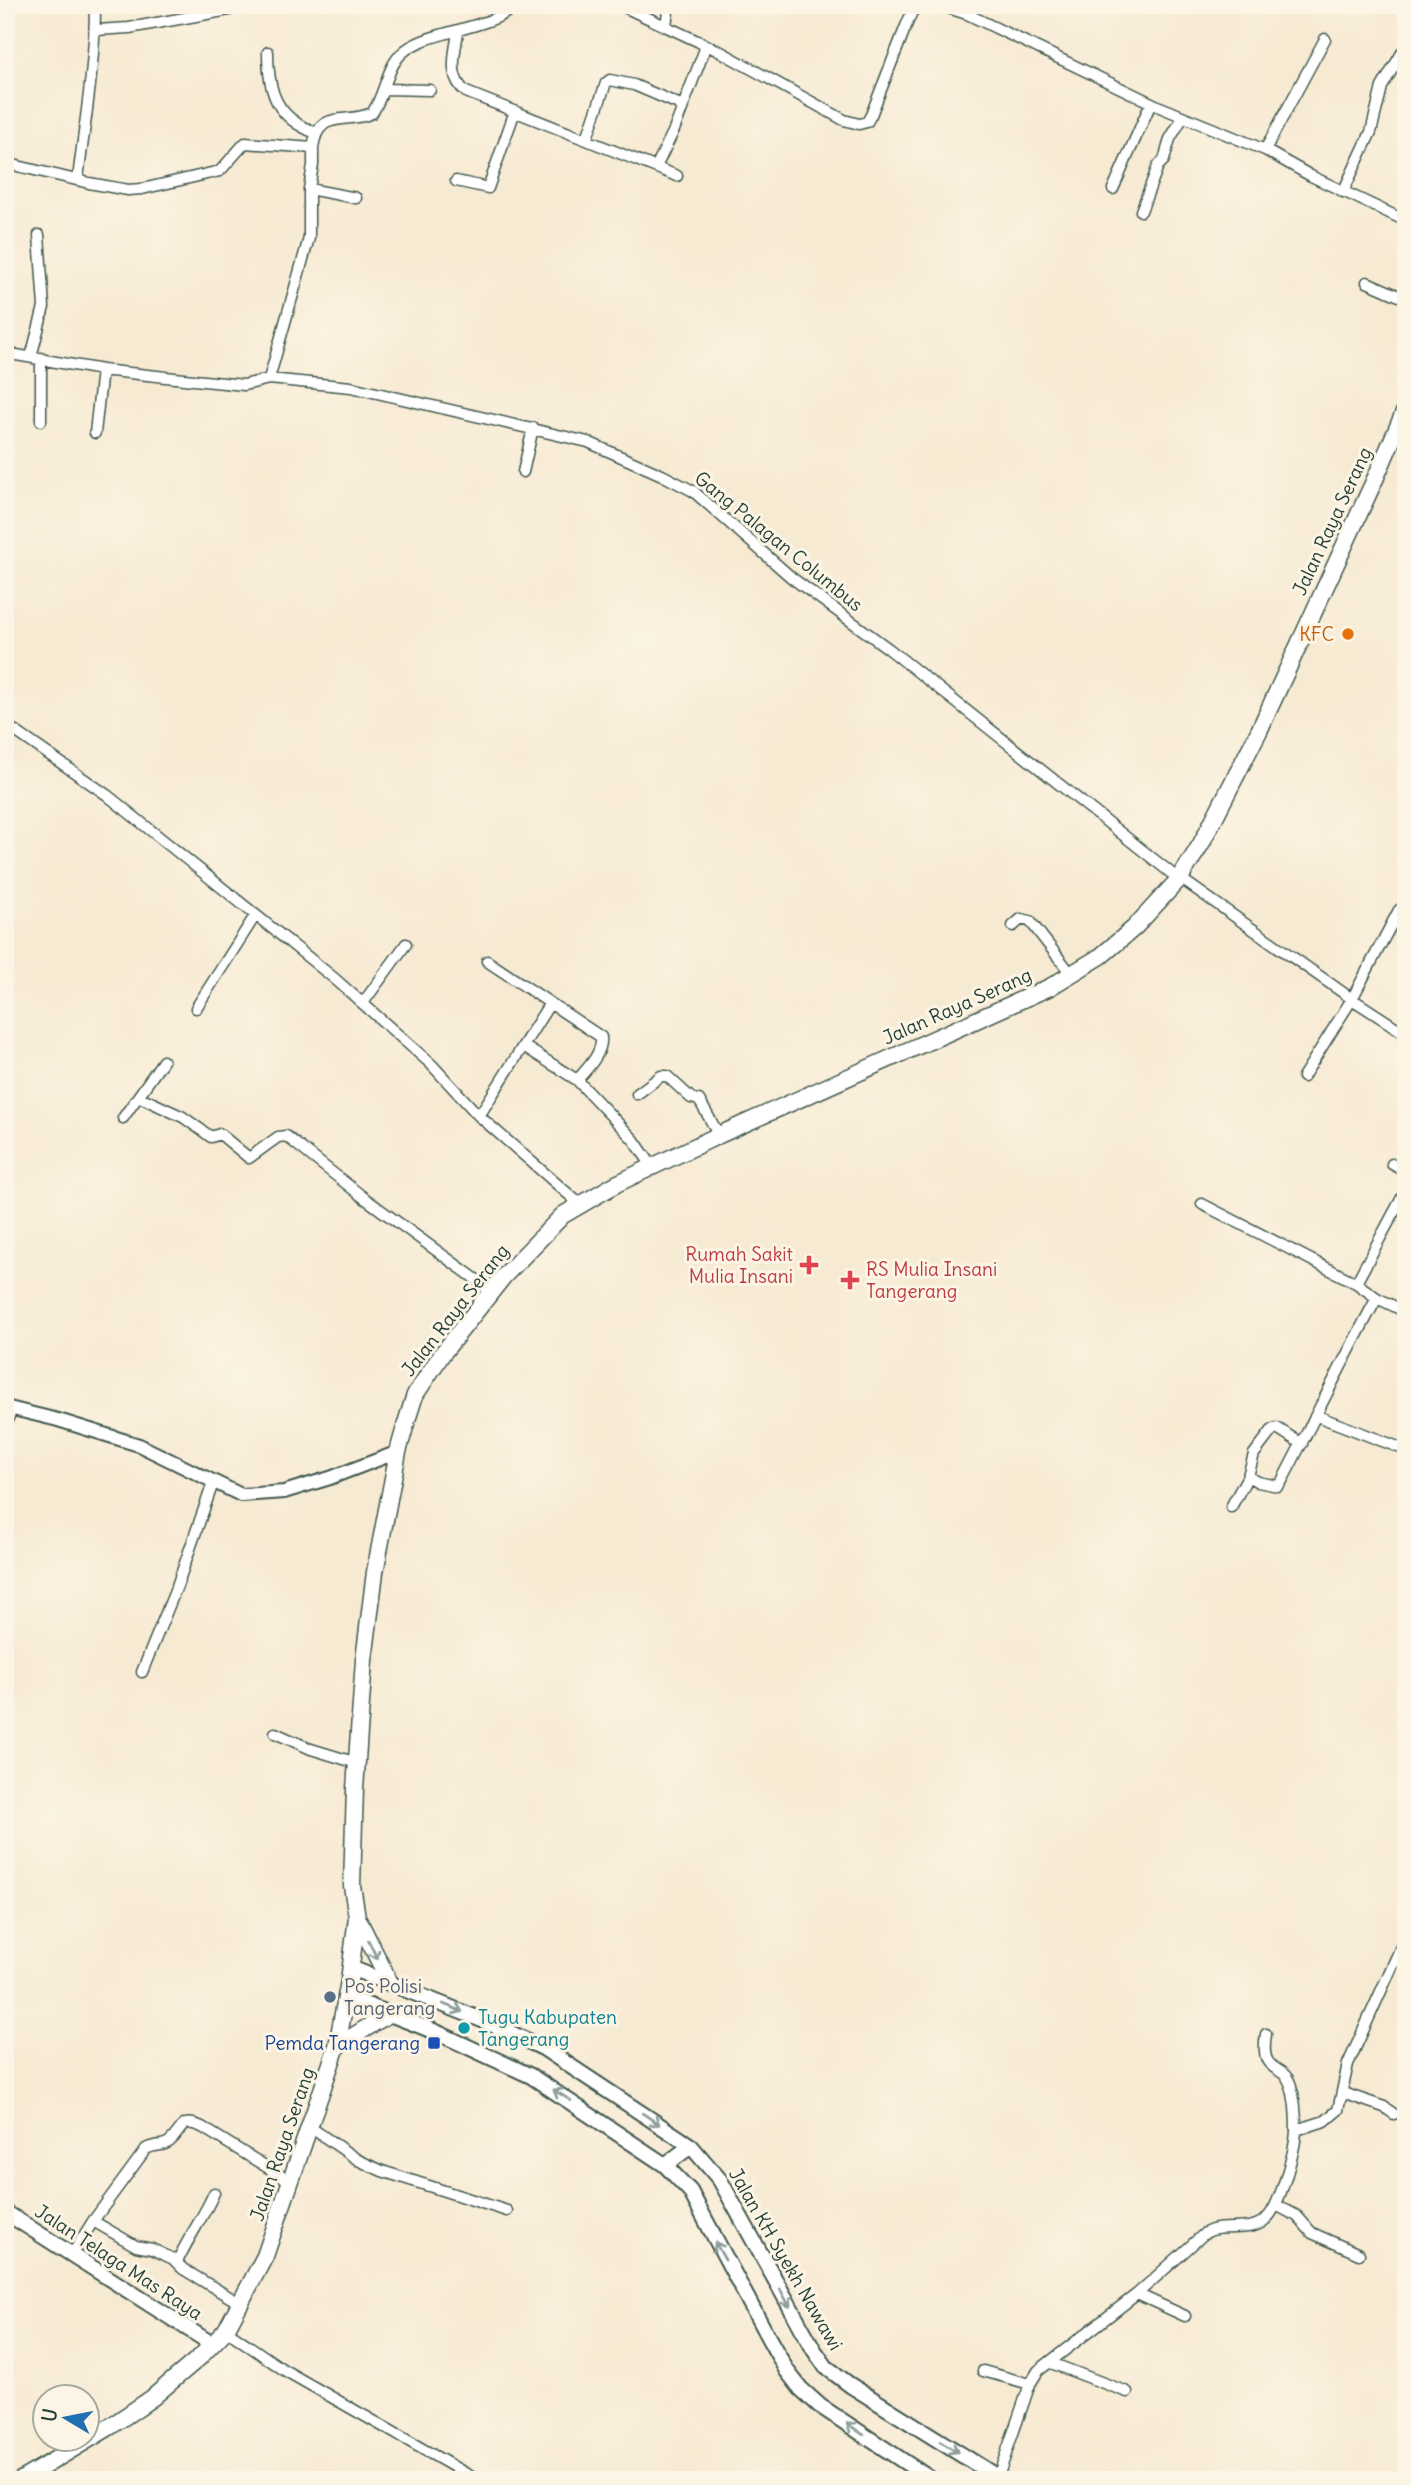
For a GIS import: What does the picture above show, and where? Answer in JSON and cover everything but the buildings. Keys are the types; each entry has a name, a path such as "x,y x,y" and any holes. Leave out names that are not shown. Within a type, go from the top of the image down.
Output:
{"highway":[{"name":"Jalan Raya Serang","path":"21,2480 152,2398 212,2344 226,2330 265,2256 337,2046 357,1917 352,1894 357,1763 364,1660 373,1585 398,1452 415,1395 442,1354 503,1277 564,1215 652,1166 970,1024 1072,975 1101,956 1175,875 1215,805 1231,785 1259,731 1406,408"},
{"path":"357,1917 390,1983"},
{"path":"337,2046 390,2014"}],"main road":[{"name":"Jalan KH Syekh Nawawi","path":"351,1968 487,2022 543,2048 691,2146 720,2180 814,2350 827,2367 870,2400 1000,2478"},
{"path":"346,1997 436,2032 531,2076 665,2165 690,2191 775,2350 801,2389 820,2406 932,2480"},
{"path":"665,2165 691,2146"},
{"name":"Jalan Telaga Mas Raya","path":"5,2212 212,2344"}],"street":[{"path":"78,179 95,5"},
{"path":"269,379 309,238 309,189 316,133 324,123 372,113 394,64 401,54 413,45 457,32 508,12 516,5"},
{"path":"620,5 666,25 760,73 844,120 859,124 867,122 871,115 906,26 917,8 902,5"},
{"path":"666,25 669,5"},
{"path":"939,5 969,10 1152,103 1265,150 1343,192 1406,221"},
{"path":"95,25 129,28 229,10"},
{"path":"457,32 453,74 457,86 466,92 677,176"},
{"path":"1265,150 1325,39"},
{"path":"656,167 706,46"},
{"path":"1343,192 1371,132 1382,87 1406,46"},
{"path":"268,52 268,73 274,95 285,116 298,126 316,133"},
{"path":"587,138 606,83 610,80 634,85 683,106"},
{"path":"385,89 430,90"},
{"path":"1113,189 1152,103"},
{"path":"456,181 488,188 501,145 516,111"},
{"path":"1141,211 1158,166 1164,160 1170,139 1183,117"},
{"path":"5,163 128,190 156,187 220,171 245,143 313,148"},
{"path":"309,189 356,198"},
{"path":"39,235 44,307 36,358 41,421"},
{"path":"1367,282 1406,299"},
{"name":"Gang Palagan Columbus","path":"5,353 102,370 244,385 269,379 351,387 588,442 662,475 693,491 792,578 889,649 1175,875 1406,1034"},
{"path":"95,433 102,370"},
{"path":"523,472 533,428"},
{"path":"5,724 107,795 363,1003 431,1064 479,1116 582,1206"},
{"path":"1303,1077 1352,999 1399,910"},
{"path":"196,1008 255,916"},
{"path":"1013,926 1021,919 1028,920 1072,975"},
{"path":"363,1003 405,944"},
{"path":"487,961 601,1038 601,1046 577,1080"},
{"path":"479,1116 525,1047 550,1003"},
{"path":"525,1047 577,1080 634,1140 652,1166"},
{"path":"123,1118 163,1061"},
{"path":"637,1094 661,1076 667,1076 691,1098 699,1100 719,1135"},
{"path":"140,1097 183,1117 209,1137 220,1134 249,1158 278,1137 286,1136 363,1197 492,1291"},
{"path":"1392,1164 1406,1172"},
{"path":"1356,1283 1406,1190"},
{"path":"1202,1204 1356,1283 1377,1298 1406,1312"},
{"path":"1248,1476 1258,1482 1278,1486 1377,1298"},
{"path":"5,1426 8,1407 139,1445 241,1495 284,1492 398,1452"},
{"path":"1317,1416 1406,1450"},
{"path":"1231,1507 1248,1476 1254,1454 1273,1429 1277,1428 1302,1444"},
{"path":"142,1672 177,1586 213,1483"},
{"path":"275,1733 311,1749 357,1763"},
{"path":"1296,2130 1325,2122 1338,2110 1348,2064 1406,1936"},
{"path":"1000,2478 1030,2384 1038,2371 1137,2294 1205,2233 1213,2229 1256,2226 1267,2219 1276,2205 1287,2172 1296,2130 1291,2084 1265,2060 1263,2050 1266,2034"},
{"path":"1343,2093 1384,2106 1394,2114"},
{"path":"72,2255 93,2221 146,2149 169,2142 183,2124 191,2122 291,2182"},
{"path":"310,2127 358,2160 382,2171 507,2211"},
{"path":"177,2262 214,2193"},
{"path":"1276,2205 1297,2216 1312,2233 1359,2254"},
{"path":"93,2221 136,2245 152,2249 177,2262 183,2269 241,2304"},
{"path":"1137,2294 1185,2316"},
{"path":"226,2330 284,2370 477,2480"},
{"path":"1051,2363 1127,2392"},
{"path":"983,2371 1030,2384"}],"place":[{"name":"KFC","path":"1348,634"},
{"name":"Rumah Sakit Mulia Insani","path":"809,1265"},
{"name":"RS Mulia Insani Tangerang","path":"850,1280"},
{"name":"Pos Polisi Tangerang","path":"330,1997"},
{"name":"Tugu Kabupaten Tangerang","path":"464,2028"},
{"name":"Pemda Tangerang","path":"434,2043"}]}
